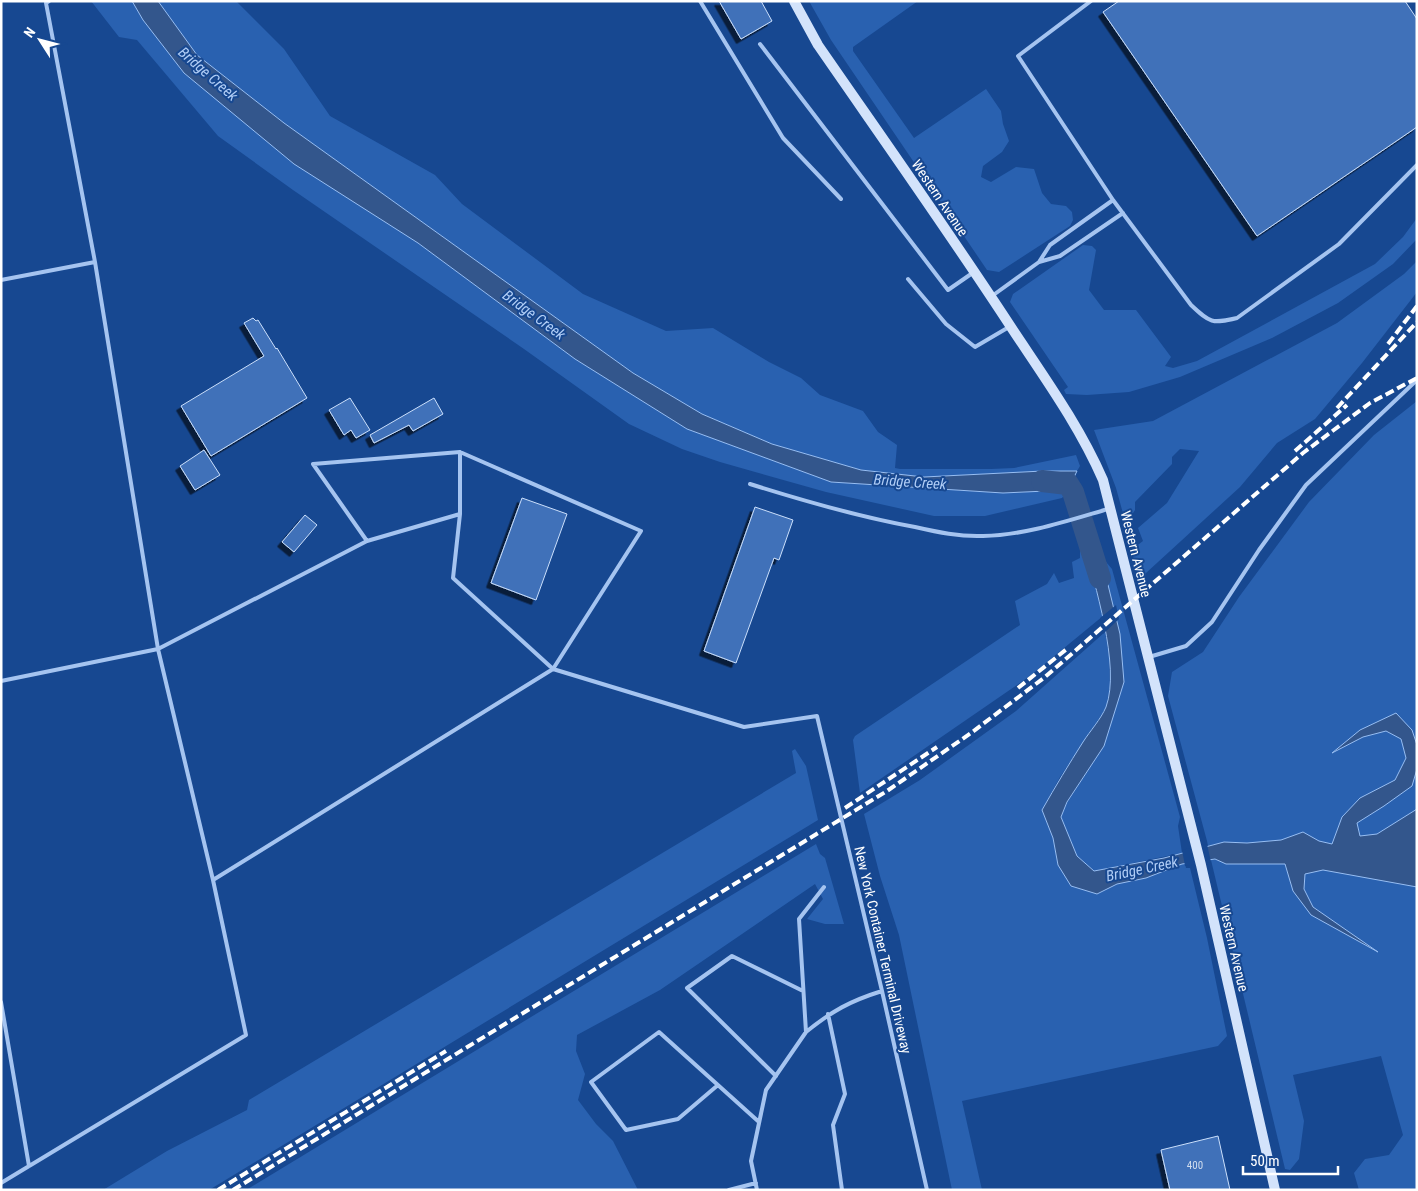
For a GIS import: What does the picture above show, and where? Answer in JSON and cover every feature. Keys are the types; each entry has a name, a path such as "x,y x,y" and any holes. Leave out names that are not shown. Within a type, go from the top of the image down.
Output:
{"street":[{"name":"Western Avenue","path":"794,1 818,45 991,296 1056,394 1092,454 1103,480 1195,844 1276,1190"}],"lane":[{"path":"1,1183 246,1035 213,880 158,649 95,262 46,3 49,1"},
{"path":"700,1 782,138 841,199"},
{"path":"1091,1 1018,56 1122,213 1191,305 1206,318 1218,323 1237,318 1339,244 1417,165"},
{"path":"760,44 948,290 974,272"},
{"path":"1039,262 1050,244 1113,200"},
{"path":"991,296 1039,262 1060,256 1122,213"},
{"path":"1,280 95,262"},
{"path":"908,279 946,324 976,347 1010,326"},
{"path":"1148,658 1186,646 1212,622 1306,485 1417,380"},
{"path":"213,880 553,669 641,531 460,452 313,464 367,541"},
{"path":"460,452 460,514 453,578 553,669"},
{"path":"750,484 855,514 950,534 983,536 1007,534 1111,509"},
{"path":"1,681 158,649 367,541 460,514"},
{"name":"New York Container Terminal Driveway","path":"553,669 744,727 817,716 927,1190"},
{"path":"806,1032 799,919 824,887"},
{"path":"776,1076 687,988 732,956 803,991"},
{"path":"757,1190 751,1161 766,1090 806,1032 828,1014 855,1000 882,991"},
{"path":"1,1002 29,1166"},
{"path":"828,1014 845,1094 833,1125 842,1190"},
{"path":"718,1085 678,1118 626,1130 591,1082 659,1032 718,1085 759,1122"},
{"path":"729,1190 756,1183"}],"shaded area":[{"path":"91,1 132,1 143,20 184,73 575,359 687,429 831,482 1003,493 1068,490 1062,498 985,516 934,516 826,492 720,462 682,449 629,424 218,136 137,40 119,37"},
{"path":"158,1 236,1 284,49 330,116 435,175 462,204 583,294 666,331 713,328 769,362 801,378 820,395 863,411 878,432 897,445 895,468 1014,468 1076,455 1080,466 1077,471 924,477 861,470 772,444 702,414 633,373 284,123 197,55"},
{"path":"809,1 918,1 853,47 853,51 914,138 986,89 1001,111 1009,141 1002,152 983,166 981,177 991,182 1016,167 1034,169 1042,193 1051,204 1066,206 1072,212 1073,220 1070,226 999,272 987,270 831,40"},
{"path":"1417,218 1417,239 1393,264 1338,303 1272,338 1180,377 1129,392 1087,395 1066,394 1064,390 1068,387 1010,302 1013,294 1083,245 1092,246 1096,250 1089,290 1104,310 1136,310 1171,357 1165,366 1173,368 1197,361 1375,264 1403,237"},
{"path":"1417,261 1417,292 1362,363 1315,419 1277,443 1240,487 1146,573 1145,578 1141,582 1131,550 1143,541 1138,528 1167,503 1199,451 1180,449 1172,457 1172,464 1135,502 1135,510 1131,516 1124,517 1116,488 1094,430 1153,421 1337,323 1404,274"},
{"path":"1417,401 1417,1190 1359,1190 1354,1173 1365,1159 1389,1155 1403,1135 1381,1056 1293,1075 1304,1121 1299,1159 1290,1170 1285,1169 1211,860 1220,861 1216,844 1208,846 1168,696 1172,672 1203,652 1239,597 1309,502 1374,435"},
{"path":"1080,539 1084,542 1103,616 1030,676 860,793 853,740 855,736 1020,625 1015,601 1047,584 1054,573 1059,583 1074,578 1072,562 1080,558"},
{"path":"1101,556 1112,569 1180,817 1178,826 1182,853 1094,871 1077,856 1061,817 1067,803 1104,746 1120,634"},
{"path":"1105,632 1109,655 1110,689 1106,708 1060,777 1042,810 1053,838 1058,865 1097,894 1117,884 1146,878 1182,864 1185,864 1186,868 1190,868 1207,938 1227,1036 1218,1046 962,1101 982,1190 952,1190 899,935 880,876 864,814 920,780 1016,711"},
{"path":"795,749 806,766 818,820 209,1190 103,1190 167,1151 247,1110 249,1100 796,773 792,751"},
{"path":"816,844 820,854 825,858 844,924 825,924 807,919 823,899 815,884 660,990 577,1035 576,1051 585,1074 578,1100 596,1124 613,1141 638,1190 246,1190"}],"water":[{"path":"132,1 158,1 197,55 284,123 633,373 702,414 772,444 861,470 924,477 1077,471 1068,490 1003,493 831,482 687,429 575,359 418,243 294,164 184,73 143,20"},
{"path":"1084,542 1101,556 1120,634 1124,682 1104,746 1067,802 1061,817 1077,856 1094,871 1164,858 1224,842 1247,843 1281,840 1303,832 1319,841 1332,844 1342,817 1360,798 1395,780 1406,758 1401,739 1386,731 1363,737 1332,753 1360,730 1396,713 1412,730 1417,745 1417,769 1412,786 1357,823 1360,836 1377,834 1417,809 1417,887 1323,870 1305,874 1304,889 1313,907 1378,952 1311,915 1293,891 1285,864 1226,864 1215,859 1182,864 1146,878 1117,884 1097,894 1071,886 1058,865 1053,838 1042,810 1104,711 1110,690 1108,648 1104,625"}],"pier":[{"path":"1116,605 1119,619 1103,634 1100,618"},
{"path":"1207,844 1211,862 1185,866 1182,850"}],"building":[{"path":"719,1 761,1 772,21 741,39"},
{"path":"1119,1 1405,1 1417,19 1417,127 1257,236 1103,12"},
{"path":"253,318 256,321 258,320 277,348 307,398 211,456 181,406 264,356 244,323"},
{"path":"350,398 370,430 356,438 351,430 344,435 329,410"},
{"path":"434,398 443,414 413,431 409,425 374,443 370,435"},
{"path":"204,450 220,475 195,490 180,466"},
{"path":"522,498 567,514 536,600 491,583"},
{"path":"755,507 793,520 779,560 774,558 736,663 704,651"},
{"path":"305,515 317,525 294,552 282,542"},
{"path":"1218,1136 1230,1190 1170,1190 1161,1150"}],"waterway":[{"name":"Bridge Creek","path":"1042,481 1068,484 1073,492 1100,578"}],"railway":[{"path":"1388,344 1417,306"},
{"path":"1337,408 1417,322"},
{"path":"233,1190 887,791 971,733 1045,677 1303,453 1370,403 1417,378"},
{"path":"1295,451 1347,405"},
{"path":"1018,688 1068,648"},
{"path":"845,808 937,747"},
{"path":"218,1190 446,1051"}]}
